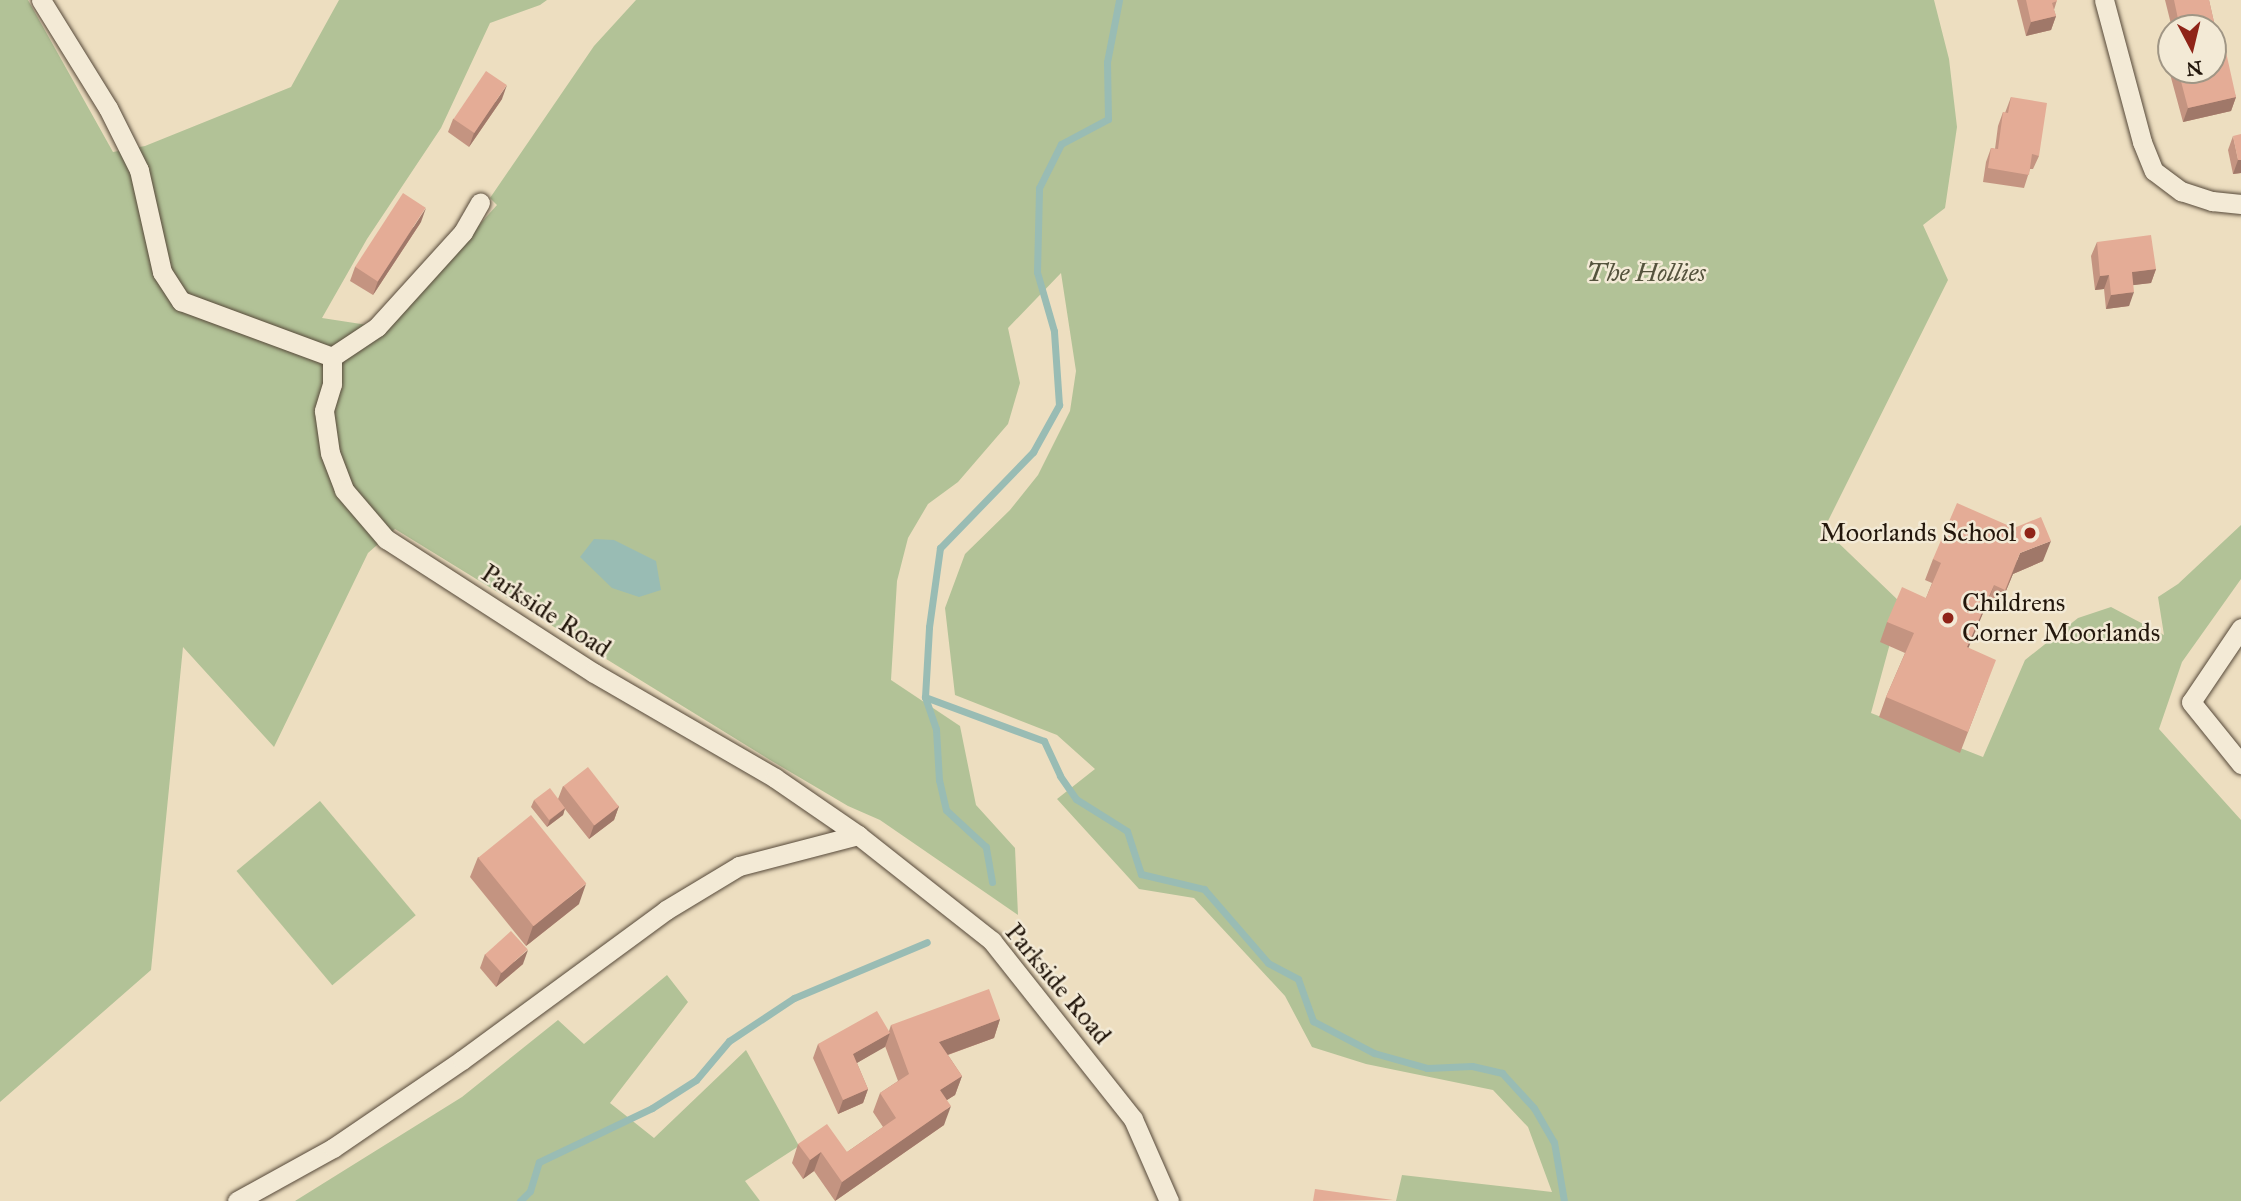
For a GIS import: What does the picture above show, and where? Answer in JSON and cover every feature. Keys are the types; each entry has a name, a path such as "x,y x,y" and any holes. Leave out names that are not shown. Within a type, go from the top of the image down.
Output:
{"street":[{"path":"41,0 108,108 139,170 162,272 181,301 332,357 377,327 463,232 480,203"},
{"path":"2104,0 2141,142 2154,171 2181,191 2213,201 2241,204"},
{"name":"Parkside Road","path":"332,357 332,384 324,411 330,453 344,490 386,539 594,673 775,778 858,835 992,941 1133,1119 1169,1201"},
{"path":"2241,628 2191,702 2241,764"},
{"path":"237,1201 333,1148 462,1060 666,910 739,866 858,835"}],"green space":[{"name":"The Hollies","path":"0,0 28,0 113,152 145,146 291,87 339,0 547,0 490,23 441,128 367,239 322,318 387,328 497,205 490,198 594,46 636,0 1934,0 1949,59 1957,127 1945,208 1923,225 1948,280 1824,529 1901,603 1871,713 1983,757 2025,660 2078,618 2111,607 2164,635 2158,597 2178,584 2241,525 2241,579 2182,662 2159,729 2241,820 2241,1201 1396,1201 1402,1175 1552,1192 1528,1127 1493,1090 1366,1064 1312,1047 1285,996 1194,898 1139,889 1057,799 1095,769 1057,735 955,695 945,608 965,554 1010,510 1038,475 1070,411 1076,371 1061,273 1008,328 1020,383 1008,424 958,482 928,504 908,538 897,581 891,680 960,726 976,805 1015,848 1018,915 880,820 848,806 770,760 395,529 368,553 274,747 183,647 151,970 0,1102"},
{"path":"320,801 416,915 332,985 237,871"},
{"path":"667,975 688,1002 610,1103 654,1138 746,1050 799,1146 745,1181 760,1201 295,1201 462,1097 558,1020 584,1044"}],"water":[{"path":"594,539 614,540 656,561 661,590 639,597 612,588 580,557"}],"building":[{"path":"2026,0 2057,0 2052,3 2056,16 2031,22"},
{"path":"2174,0 2209,0 2212,14 2177,14"},
{"path":"2227,56 2236,97 2188,108 2182,84 2227,84"},
{"path":"486,71 507,85 474,133 454,119"},
{"path":"2011,97 2047,103 2039,156 2032,154 2029,175 1988,168 1991,148 1998,149 2003,112 2008,113"},
{"path":"2241,134 2241,160 2238,160 2233,136"},
{"path":"403,193 426,208 378,282 355,267"},
{"path":"2151,235 2156,269 2132,272 2134,292 2111,295 2109,275 2100,276 2097,242"},
{"path":"1957,503 2014,528 2041,517 2051,541 2020,553 2005,590 1994,585 1967,647 1996,660 1968,732 1886,697 1914,633 1887,622 1902,587 1926,598 1941,563 1933,559"},
{"path":"588,767 619,806 594,825 564,786"},
{"path":"550,788 565,808 549,820 534,800"},
{"path":"531,815 586,883 534,926 478,858"},
{"path":"511,931 528,950 502,973 485,954"},
{"path":"989,989 1000,1019 939,1042 962,1076 940,1090 951,1106 842,1182 821,1152 810,1160 798,1144 827,1124 847,1152 896,1118 880,1093 909,1074 891,1025"},
{"path":"877,1011 890,1033 853,1054 868,1089 843,1100 818,1044"},
{"path":"1315,1189 1393,1200 1313,1201"}],"waterway":[{"path":"992,882 986,847 946,810 939,780 936,729 925,697 929,627 940,548 1033,452 1059,405 1054,331 1037,272 1039,188 1061,144 1108,119 1107,62 1119,0"},
{"path":"925,697 1044,741 1060,776 1076,799 1127,831 1141,874 1204,889 1268,963 1298,979 1313,1021 1374,1053 1427,1068 1472,1066 1502,1073 1534,1108 1554,1142 1564,1201"},
{"path":"520,1201 530,1191 539,1162 652,1108 696,1080 729,1041 794,998 927,942"}],"place":[{"name":"Moorlands School","path":"2030,533"},
{"name":"Childrens Corner Moorlands","path":"1948,618"}]}
